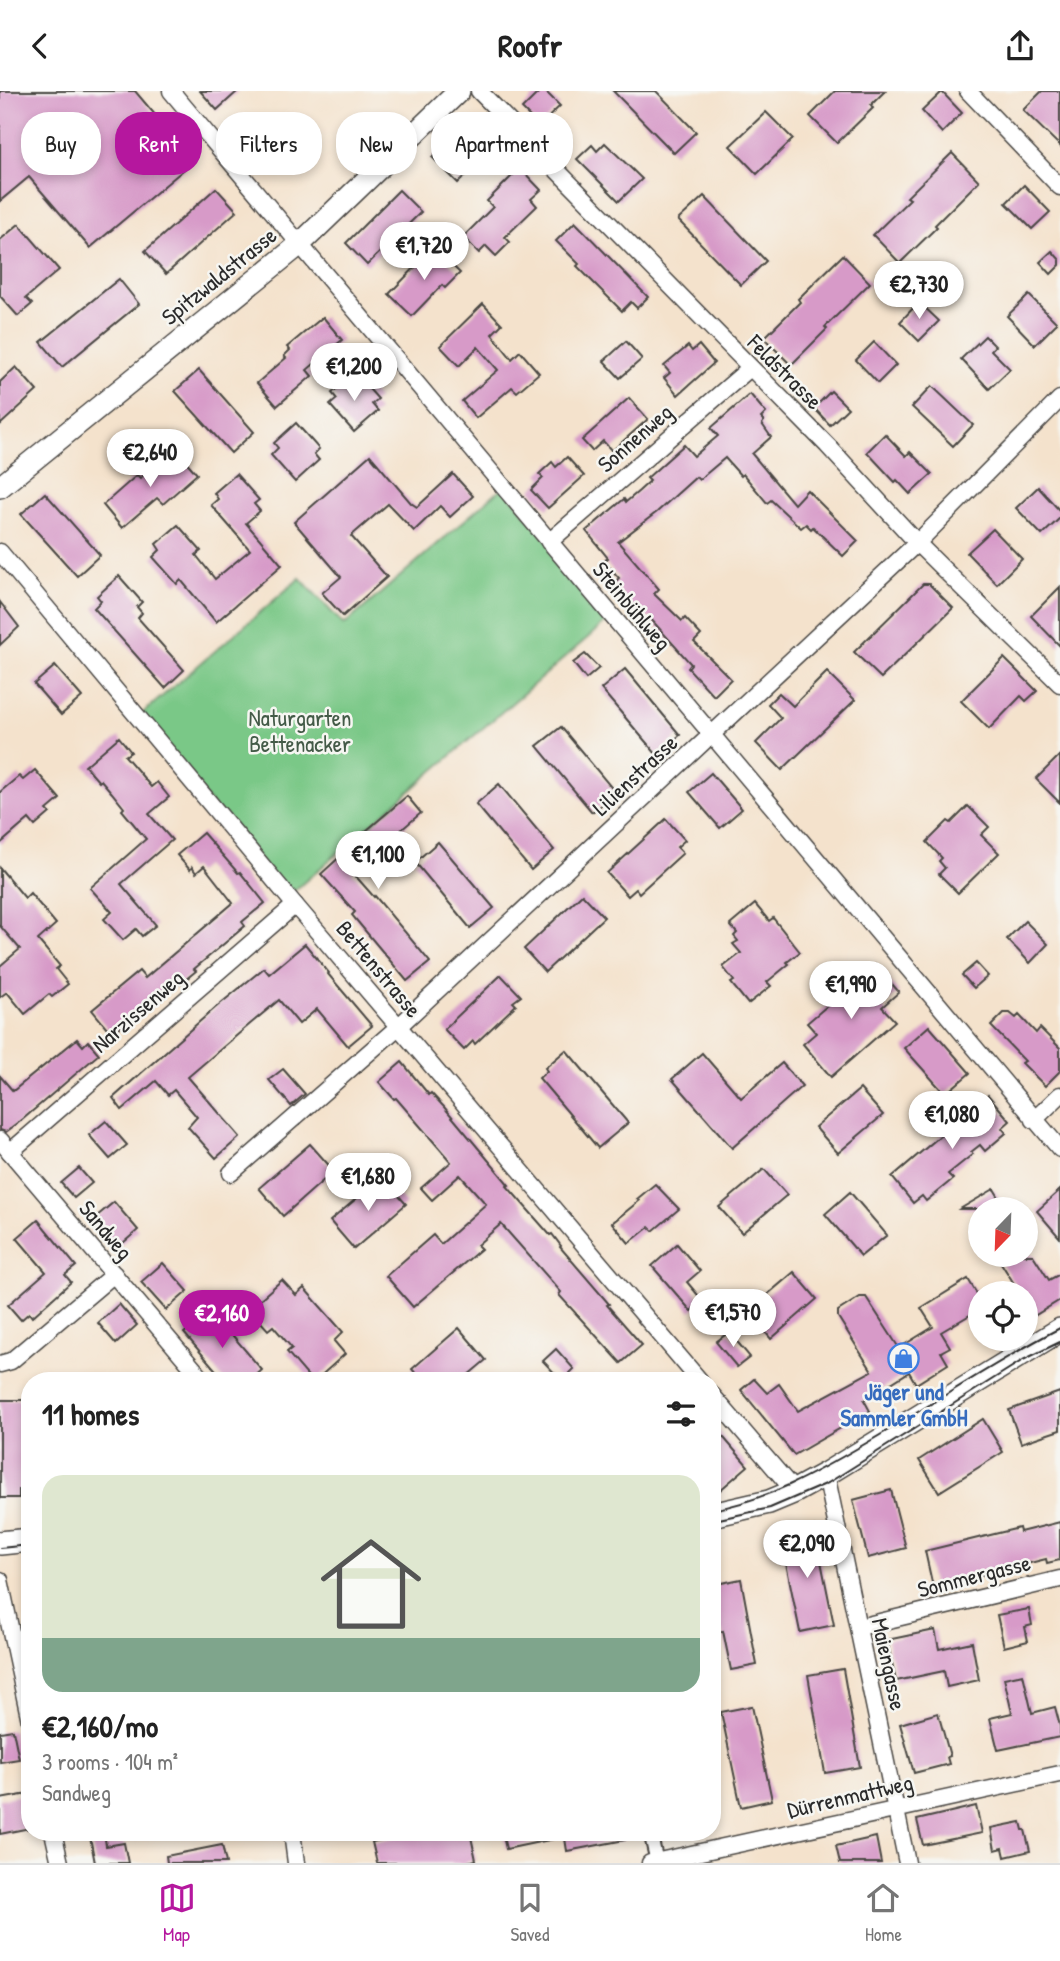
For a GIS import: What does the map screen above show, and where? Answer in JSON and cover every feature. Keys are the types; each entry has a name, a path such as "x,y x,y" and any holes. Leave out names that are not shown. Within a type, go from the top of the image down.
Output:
{"main road":[{"path":"721,1513 769,1502 793,1492 1060,1330"},
{"path":"1016,1357 1060,1343"},
{"path":"0,1543 21,1541"}],"street":[{"name":"Steinbühlweg","path":"171,91 1060,1149"},
{"name":"Spitzwaldstrasse","path":"0,488 299,245 458,91"},
{"name":"Feldstrasse","path":"479,91 827,445 917,543 1060,684"},
{"path":"968,91 1060,187"},
{"name":"Sonnenweg","path":"549,542 750,368"},
{"name":"Lilienstrasse","path":"231,1173 398,1027 917,543 1060,399"},
{"name":"Bettenstrasse","path":"0,552 398,1027 692,1372"},
{"name":"Narzissenweg","path":"5,1146 295,905"},
{"path":"1034,1120 1060,1095"},
{"name":"Sandweg","path":"5,1146 196,1372"},
{"path":"0,1364 11,1361 114,1274"},
{"path":"721,1406 793,1492"},
{"name":"Maiengasse","path":"827,1473 907,1863"},
{"name":"Sommergasse","path":"859,1627 1060,1579"},
{"path":"0,1580 21,1679"},
{"name":"Dürrenmattweg","path":"654,1862 1060,1774"},
{"path":"55,1841 60,1863"},
{"path":"293,1841 296,1863"},
{"path":"651,1841 654,1862"}],"green space":[{"name":"Naturgarten Bettenacker","path":"503,487 612,617 288,896 138,717 300,578 344,625"}],"building":[{"path":"0,91 135,91 153,112 115,112 115,175 177,175 90,248 29,177 0,201"},
{"path":"200,91 238,91 217,110"},
{"path":"540,91 545,91 560,106 554,112 525,112 522,109"},
{"path":"613,91 656,91 696,132 674,153"},
{"path":"835,91 885,91 871,105 873,108 837,143 810,116"},
{"path":"1042,91 1060,91 1060,146 1023,110"},
{"path":"942,92 962,113 942,133 922,111"},
{"path":"766,112 793,139 757,174 730,146"},
{"path":"605,143 642,179 619,201 577,159 592,145 597,151"},
{"path":"952,153 979,181 900,263 873,235"},
{"path":"450,175 466,175 458,183"},
{"path":"513,175 527,175 541,190 531,199 537,206 505,237 510,242 496,256 486,246 479,253 463,237 493,207 487,201"},
{"path":"1024,185 1050,212 1032,229 1006,203"},
{"path":"216,188 237,211 166,274 145,251"},
{"path":"399,190 421,212 367,265 346,243"},
{"path":"704,196 766,261 741,285 678,220"},
{"path":"575,222 648,297 637,308 631,302 622,311 556,241"},
{"path":"19,224 59,270 26,298 32,304 18,316 0,296 0,240"},
{"path":"434,248 460,273 445,288 442,285 412,316 389,294"},
{"path":"1052,251 1060,260 1060,265 1051,274 1040,262"},
{"path":"843,255 870,283 791,365 764,338 800,302 798,299"},
{"path":"119,279 139,304 62,367 41,342"},
{"path":"1029,295 1057,323 1035,345 1007,316"},
{"path":"919,302 939,321 919,341 900,322"},
{"path":"483,304 502,324 492,334 512,359 520,351 539,373 517,392 512,387 476,418 462,401 498,370 478,347 459,366 440,346"},
{"path":"323,317 342,340 307,370 312,376 277,406 257,383 286,358 284,356 290,350 287,347"},
{"path":"985,336 995,346 991,350 1010,369 989,389 961,359"},
{"path":"626,341 642,359 620,378 604,361"},
{"path":"874,342 896,365 878,383 856,360"},
{"path":"699,345 714,363 678,395 664,378 670,373 664,366 688,346 692,351"},
{"path":"16,367 37,391 0,425 0,382"},
{"path":"199,370 254,432 231,453 175,391"},
{"path":"355,373 378,399 372,404 378,411 354,432 330,405 337,399 332,393"},
{"path":"932,386 973,425 953,446 912,407"},
{"path":"831,391 848,408 830,425 814,408"},
{"path":"750,394 766,413 761,418 764,421 762,424 771,437 752,454 794,504 807,490 858,541 843,556 813,527 811,529 806,524 801,528 771,500 767,503 743,474 741,476 725,458 699,480 696,477 618,542 659,589 654,594 682,621 685,618 701,635 694,642 731,679 714,696 688,668 691,664 649,617 645,621 613,584 619,578 604,561 608,558 586,531 624,499 626,502 639,491 650,481 647,478 684,445 694,456 718,436 711,428"},
{"path":"629,398 648,419 612,451 603,441 592,451 582,440"},
{"path":"296,423 319,449 314,454 319,460 295,482 271,455 278,448 274,443"},
{"path":"885,434 906,456 910,452 932,474 910,494 867,452"},
{"path":"177,451 197,474 163,504 157,498 122,528 103,505 137,475 140,478 147,473 149,475"},
{"path":"370,455 417,507 453,474 473,496 450,517 440,506 414,531 388,504 351,536 387,577 343,616 322,593 341,577 294,522"},
{"path":"567,457 584,476 548,508 531,490 543,478 539,474 552,462 556,467"},
{"path":"236,474 259,500 254,504 260,511 246,523 282,565 216,622 181,580 177,584 153,557 160,550 156,544 178,525 201,551 196,555 215,579 250,550 211,505 218,499 214,493"},
{"path":"1038,487 1060,511 1060,518 1042,535 1016,508"},
{"path":"45,493 100,555 77,576 21,514"},
{"path":"993,529 1022,559 997,584 967,553"},
{"path":"119,576 142,602 137,607 142,613 138,618 184,670 165,688 94,608 101,601 97,596"},
{"path":"923,584 929,584 953,608 881,678 854,652"},
{"path":"1060,587 1060,646 1031,616"},
{"path":"0,602 19,627 0,645"},
{"path":"585,654 599,668 586,679 573,663"},
{"path":"1004,658 1037,691 1026,701 1021,696 989,729 961,701"},
{"path":"55,666 82,697 61,715 34,684"},
{"path":"625,669 680,735 657,755 601,689"},
{"path":"827,672 855,700 782,770 756,743 781,718 768,704 779,693 793,706"},
{"path":"561,727 616,793 592,812 537,746"},
{"path":"119,737 131,752 125,756 151,787 157,782 169,797 149,814 172,840 121,884 156,925 142,936 136,929 123,940 104,919 112,912 90,888 146,839 112,793 85,766"},
{"path":"1060,755 1060,803 1036,779"},
{"path":"35,770 60,799 47,810 50,813 35,826 29,819 0,844 0,792 19,776 23,780"},
{"path":"711,773 742,809 720,828 689,792"},
{"path":"499,784 554,850 531,870 476,804"},
{"path":"407,796 421,813 352,872 430,962 407,981 352,915 355,912 321,874 355,843 353,842"},
{"path":"968,806 989,827 981,835 999,853 958,893 939,874 945,868 939,861 942,858 927,842"},
{"path":"666,819 685,840 677,847 683,853 639,893 636,889 628,896 607,873"},
{"path":"203,833 265,903 242,922 245,926 194,969 196,971 180,984 176,979 112,1034 92,1010 139,971 145,978 233,903 204,866 196,873 177,855"},
{"path":"438,842 494,908 470,928 415,862"},
{"path":"0,868 25,898 30,893 56,924 38,940 60,966 56,969 68,984 52,997 49,994 25,1014 7,992 0,997 0,966 20,949 0,926"},
{"path":"582,894 604,917 545,972 524,949"},
{"path":"755,904 769,921 773,918 800,952 767,982 771,986 748,1004 731,983 734,981 723,967 741,953 733,944 738,941 734,936 737,933 730,925"},
{"path":"1025,921 1048,944 1030,963 1007,939"},
{"path":"305,944 372,1026 348,1046 317,1009 299,1024 279,1000 249,1025 188,1077 240,1137 216,1158 188,1127 197,1117 174,1090 168,1095 156,1081 122,1110 113,1098 264,968 269,974"},
{"path":"976,963 988,976 974,988 962,975"},
{"path":"875,965 899,992 882,1007 895,1021 831,1077 803,1044 816,1033 807,1023"},
{"path":"501,975 521,996 513,1002 516,1005 475,1044 473,1041 464,1050 444,1029"},
{"path":"1004,1013 1010,1013 1016,1018 1019,1015 1036,1033 1040,1028 1060,1048 1060,1071 1045,1086 991,1026"},
{"path":"929,1026 970,1073 945,1094 904,1048"},
{"path":"77,1039 83,1046 88,1041 99,1054 22,1120 6,1132 0,1130 0,1076 13,1091"},
{"path":"566,1050 628,1123 598,1148 539,1078 547,1071 545,1068"},
{"path":"702,1053 741,1098 782,1063 802,1086 732,1148 672,1079"},
{"path":"402,1062 429,1095 431,1093 444,1107 509,1185 507,1186 550,1235 552,1234 642,1345 621,1363 559,1295 561,1292 501,1224 477,1245 481,1249 413,1307 386,1276 433,1235 441,1244 486,1204 460,1175 432,1200 421,1188 451,1162 379,1082"},
{"path":"283,1069 305,1094 291,1106 269,1080"},
{"path":"860,1089 883,1115 838,1153 815,1127"},
{"path":"988,1095 1010,1121 1002,1128 1006,1133 985,1151 980,1145 971,1152 973,1154 948,1174 953,1179 926,1201 922,1196 913,1203 892,1177"},
{"path":"106,1121 127,1145 110,1159 89,1135"},
{"path":"310,1144 334,1171 283,1216 259,1188"},
{"path":"79,1168 92,1183 74,1198 61,1183"},
{"path":"764,1169 787,1195 742,1233 719,1207"},
{"path":"382,1177 406,1204 354,1249 330,1221"},
{"path":"655,1184 679,1209 653,1231 649,1227 629,1243 612,1223"},
{"path":"994,1189 999,1197 980,1197"},
{"path":"1060,1190 1060,1238 1038,1212"},
{"path":"850,1192 887,1235 861,1256 825,1214"},
{"path":"114,1202 138,1230 116,1249 91,1221"},
{"path":"38,1220 76,1266 65,1275 71,1282 32,1317 29,1313 21,1320 8,1305 46,1272 17,1238"},
{"path":"677,1244 700,1271 687,1282 703,1301 691,1311 652,1266"},
{"path":"163,1263 188,1291 166,1310 141,1282"},
{"path":"1038,1263 1049,1280 1060,1274 1060,1300 1038,1314 1038,1281 1012,1281 1004,1267 1038,1267"},
{"path":"794,1272 817,1299 771,1339 748,1311"},
{"path":"968,1279 969,1281 968,1316 941,1332 950,1347 941,1352 948,1364 916,1384 909,1372 864,1400 870,1411 794,1455 741,1390 754,1379 767,1393 779,1384 798,1411 872,1371 838,1317 838,1311 860,1297 866,1297 899,1348 933,1327 921,1308"},
{"path":"282,1280 296,1295 304,1288 343,1332 334,1341 345,1354 325,1372 304,1372 287,1352 292,1348 273,1326 268,1330 249,1309"},
{"path":"119,1304 137,1325 116,1344 98,1323"},
{"path":"211,1310 262,1370 217,1372 184,1333"},
{"path":"459,1328 486,1360 472,1372 414,1372 412,1369"},
{"path":"729,1332 750,1357 737,1367 716,1342"},
{"path":"556,1349 574,1369 571,1372 553,1372 543,1361"},
{"path":"1060,1392 1060,1430 1021,1443 1009,1410"},
{"path":"0,1400 21,1400 21,1490 19,1498 0,1498"},
{"path":"983,1419 1003,1452 939,1492 919,1460"},
{"path":"721,1434 748,1466 721,1489"},
{"path":"891,1490 906,1548 868,1558 853,1500"},
{"path":"1060,1522 1060,1560 1047,1563 1046,1559 933,1587 925,1551 1019,1528 1020,1532"},
{"path":"814,1527 834,1625 800,1632 780,1534"},
{"path":"741,1579 757,1665 731,1670 721,1631 721,1583"},
{"path":"1029,1609 1032,1625 1025,1627 1028,1641 1004,1647 997,1615"},
{"path":"935,1630 939,1649 972,1642 979,1680 947,1687 944,1671 896,1681 887,1640"},
{"path":"843,1669 860,1767 825,1773 808,1675"},
{"path":"1023,1674 1032,1713 1055,1707 1060,1737 998,1750 990,1718 1012,1713 1004,1678"},
{"path":"752,1706 772,1800 741,1807 721,1712"},
{"path":"938,1713 950,1756 947,1757 949,1764 914,1773 900,1724"},
{"path":"13,1730 19,1759 0,1762 0,1732"},
{"path":"21,1795 21,1830 0,1834 0,1799"},
{"path":"976,1806 982,1833 923,1845 917,1820"},
{"path":"1021,1822 1030,1851 1005,1857 1003,1848 995,1850 991,1828"},
{"path":"876,1837 881,1863 840,1863 836,1846"},
{"path":"91,1841 105,1841 106,1846 124,1843 128,1863 95,1863"},
{"path":"472,1841 476,1860 463,1863 377,1863 372,1842"},
{"path":"504,1841 544,1841 506,1849"},
{"path":"565,1841 620,1841 567,1851"},
{"path":"222,1845 226,1863 167,1863 166,1856"}],"tram line":[{"path":"721,1508 752,1500 809,1475 1060,1328"},
{"path":"721,1519 770,1508 828,1483 1023,1360 1060,1342"},
{"path":"0,1548 21,1546"}],"place":[{"name":"Jäger und Sammler GmbH","path":"904,1358"}]}
